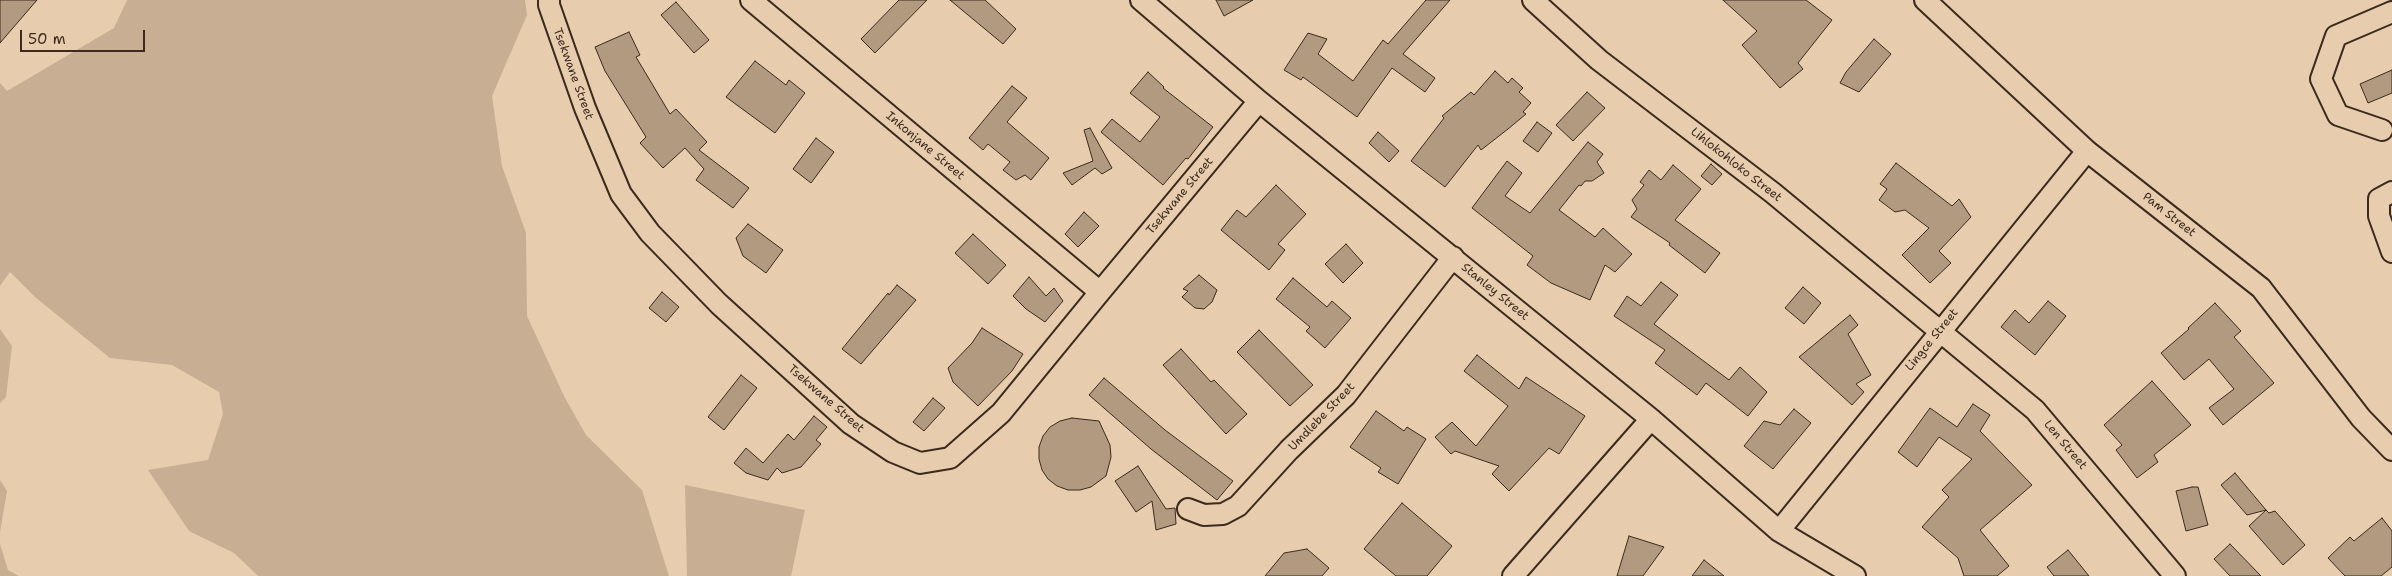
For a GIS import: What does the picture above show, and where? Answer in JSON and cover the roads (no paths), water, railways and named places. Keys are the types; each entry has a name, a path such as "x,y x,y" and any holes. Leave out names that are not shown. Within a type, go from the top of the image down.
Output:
{"street":[{"name":"Tsekwane Street","path":"549,0 549,5 584,108 621,194 650,233 719,304 851,424 893,452 920,463 950,458 1001,413 1259,102"},
{"name":"Inkonjane Street","path":"752,0 1100,292"},
{"name":"Stanley Street","path":"1141,0 1259,102 1651,419 1779,530 1855,576"},
{"name":"Lihlokohloko Street","path":"1534,0 1599,60 1773,193 1939,330"},
{"name":"Pam Street","path":"1925,0 2087,151 2261,288 2361,418 2392,450"},
{"path":"2382,130 2338,115 2321,79 2336,36 2392,12"},
{"name":"Lingce Street","path":"1779,530 1939,330 2087,151"},
{"path":"2392,192 2379,199 2379,216 2392,252"},
{"name":"Umdlebe Street","path":"1188,509 1204,515 1223,514 1238,506 1251,490 1346,395 1452,257"},
{"name":"Len Street","path":"1939,330 2035,410 2174,576"},
{"path":"1513,576 1651,419"}]}
